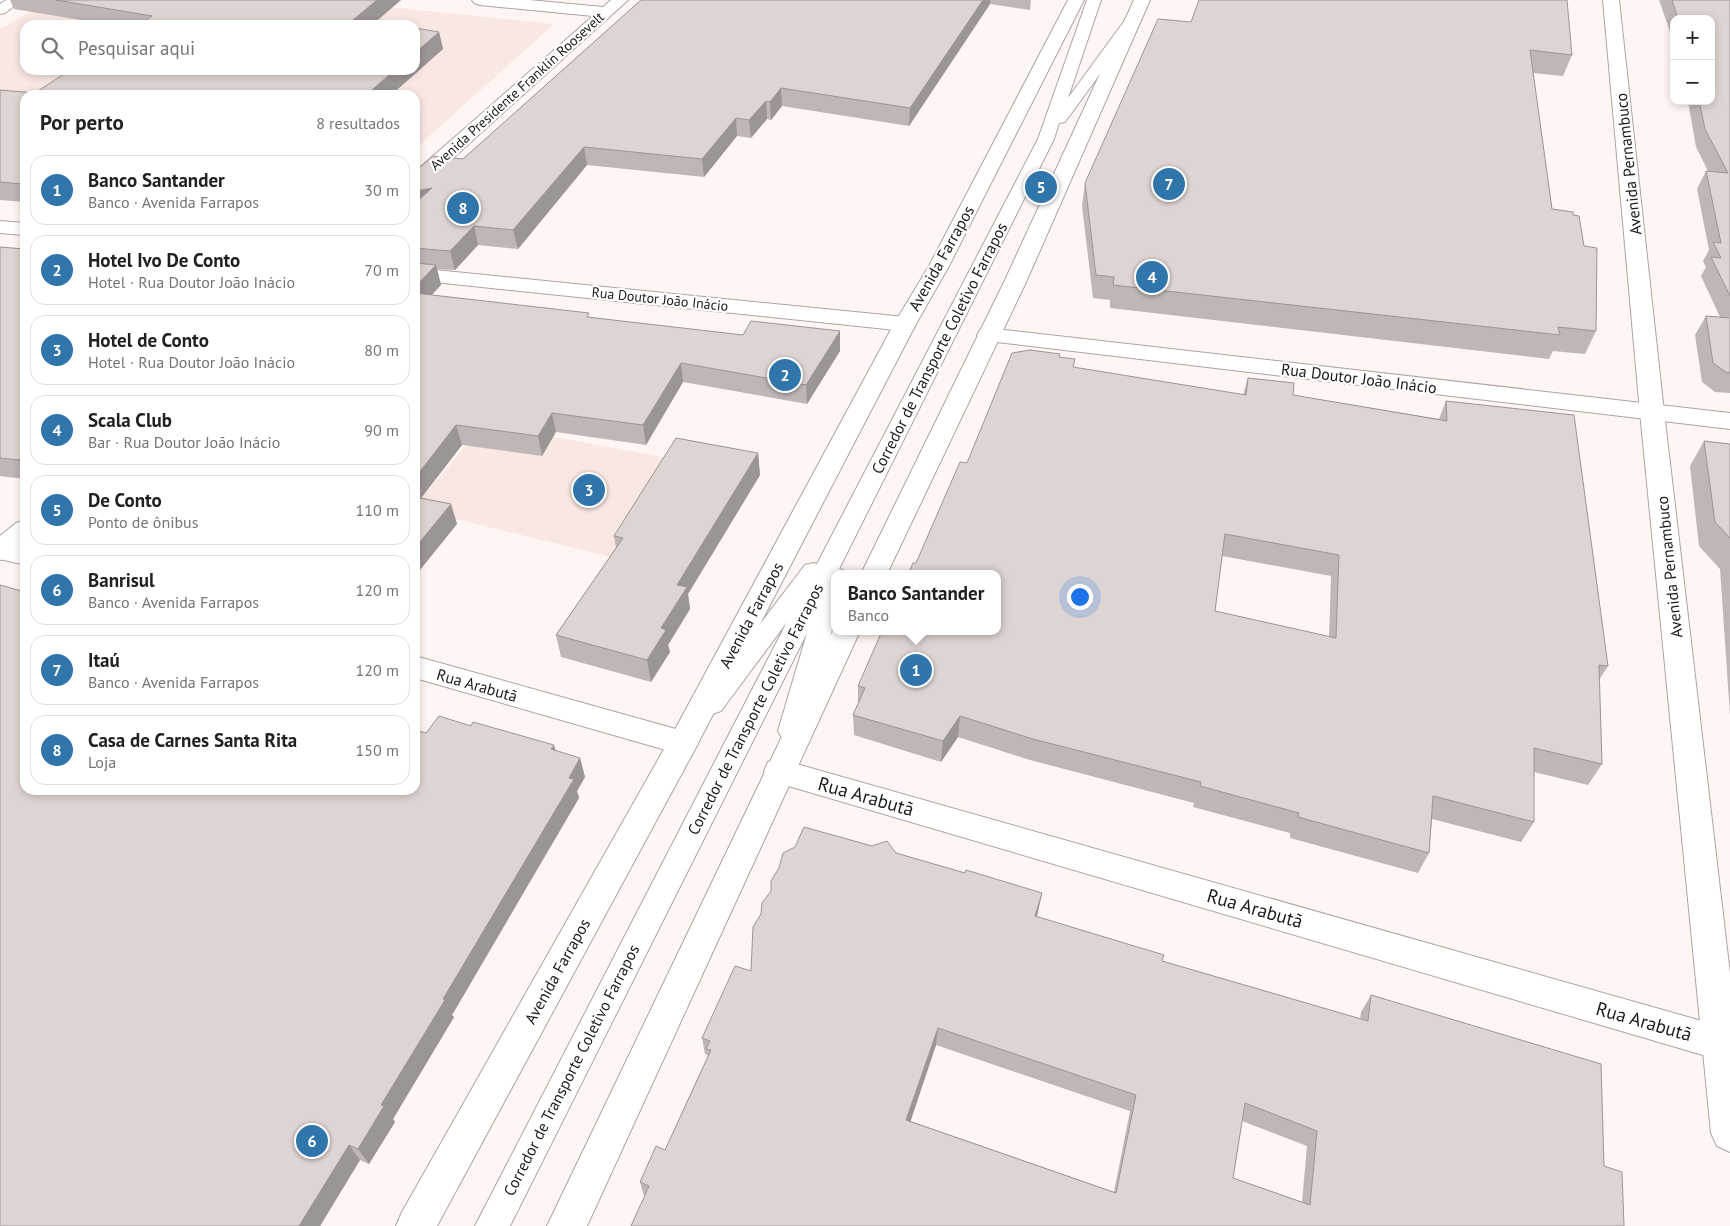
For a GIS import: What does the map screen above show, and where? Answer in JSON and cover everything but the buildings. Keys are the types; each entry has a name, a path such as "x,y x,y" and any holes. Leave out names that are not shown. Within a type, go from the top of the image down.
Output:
{"street":[{"path":"480,0 606,12"},
{"name":"Avenida Presidente Franklin Roosevelt","path":"420,178 620,0"},
{"name":"Avenida Farrapos","path":"416,1226 683,743 905,324 939,266 1076,0"},
{"path":"876,570 1016,280 1142,0"},
{"name":"Avenida Pernambuco","path":"1611,0 1652,412 1725,1045 1730,1133"},
{"path":"0,226 20,229"},
{"name":"Rua Doutor João Inácio","path":"420,275 905,324"},
{"name":"Rua Doutor João Inácio","path":"988,335 1730,421"},
{"path":"7,552 20,535"},
{"path":"566,1226 844,635"},
{"name":"Rua Arabutã","path":"420,668 683,743"},
{"name":"Rua Arabutã","path":"779,771 1725,1045"}],"lane":[{"path":"0,10 15,0"},
{"name":"Corredor de Transporte Coletivo Farrapos","path":"492,1226 1046,139 1094,0"},
{"name":"Corredor de Transporte Coletivo Farrapos","path":"1046,139 1132,20"},
{"path":"836,570 850,522"},
{"path":"683,743 850,522"},
{"path":"779,771 831,589"}],"shaded area":[{"path":"51,0 319,0 554,24 420,144 420,90 20,90 20,97 0,103 0,29"},
{"path":"484,424 760,475 698,578 420,510 420,500"}],"place":[{"name":"Itaú","path":"1169,184"},
{"name":"De Conto","path":"1041,187"},
{"name":"Casa de Carnes Santa Rita","path":"463,208"},
{"name":"Scala Club","path":"1152,277"},
{"name":"Hotel Ivo De Conto","path":"785,375"},
{"name":"Hotel de Conto","path":"589,490"},
{"name":"Banco Santander","path":"916,670"},
{"name":"Banrisul","path":"312,1141"}]}
